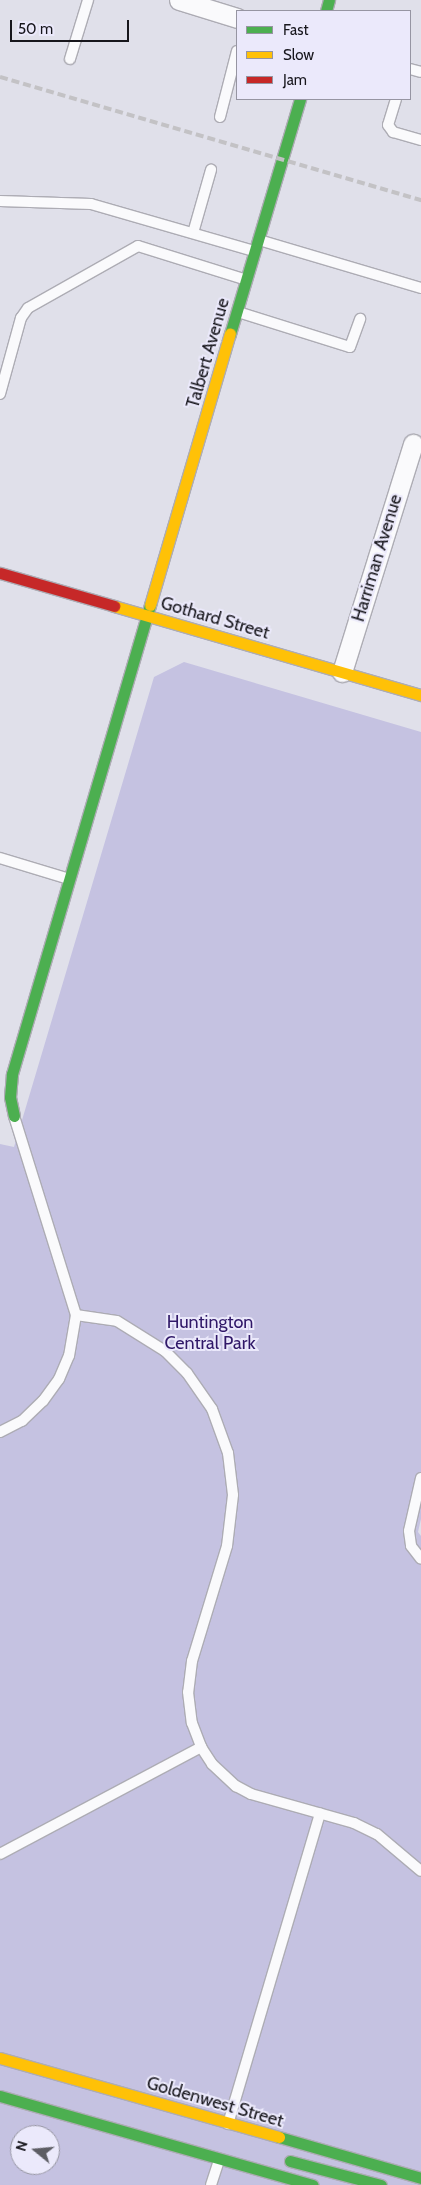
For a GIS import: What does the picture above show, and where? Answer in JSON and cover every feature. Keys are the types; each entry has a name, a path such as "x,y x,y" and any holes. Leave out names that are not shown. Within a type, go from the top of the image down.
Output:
{"street":[{"path":"178,0 236,18"},
{"name":"Talbert Avenue","path":"14,1116 10,1097 12,1074 149,617 300,100"},
{"name":"Harriman Avenue","path":"342,672 417,448"},
{"name":"Gothard Street","path":"0,573 421,695"},
{"name":"Goldenwest Street","path":"0,2058 421,2179"},
{"path":"0,2096 44,2095"},
{"path":"0,2096 312,2185"},
{"path":"216,2132 228,2125"},
{"path":"219,2158 230,2149 237,2149"},
{"path":"276,2157 382,2185"},
{"path":"402,2185 421,2179"}],"lane":[{"path":"70,59 88,0"},
{"path":"220,117 236,55"},
{"path":"396,100 388,125 393,132 421,140"},
{"path":"192,233 211,170"},
{"path":"0,201 91,204 255,252"},
{"path":"258,240 421,288"},
{"path":"0,394 21,318 28,308 138,246 247,280"},
{"path":"238,312 350,347 360,319"},
{"path":"0,858 70,879"},
{"path":"0,1432 22,1421 44,1402 59,1379 69,1356 76,1314 14,1116"},
{"path":"76,1314 117,1321 165,1351 187,1373 212,1409 228,1453 233,1495 227,1546 192,1661 188,1692 192,1723 201,1747 212,1764 236,1786 251,1794 320,1813 378,1834 421,1871"},
{"path":"421,1478 409,1531 410,1546 421,1559"},
{"path":"0,1854 201,1747"},
{"path":"228,2125 320,1813"},
{"path":"211,2185 219,2158"}],"green space":[{"name":"Huntington Central Park","path":"184,662 421,732 421,1519 418,1532 421,1536 421,2185 0,2185 0,1144 14,1147 154,677"}],"railway":[{"path":"0,77 421,200"}],"traffic: fast":[{"path":"326,10 329,0"},
{"path":"230,334 300,100"},
{"path":"14,1116 10,1097 12,1074 150,605"},
{"path":"0,2096 313,2185"},
{"path":"279,2137 421,2178"},
{"path":"290,2161 381,2185"}],"traffic: slow":[{"path":"150,605 230,334"},
{"path":"114,606 421,695"},
{"path":"0,2058 279,2137"}],"traffic: jam":[{"path":"0,573 114,606"}]}
